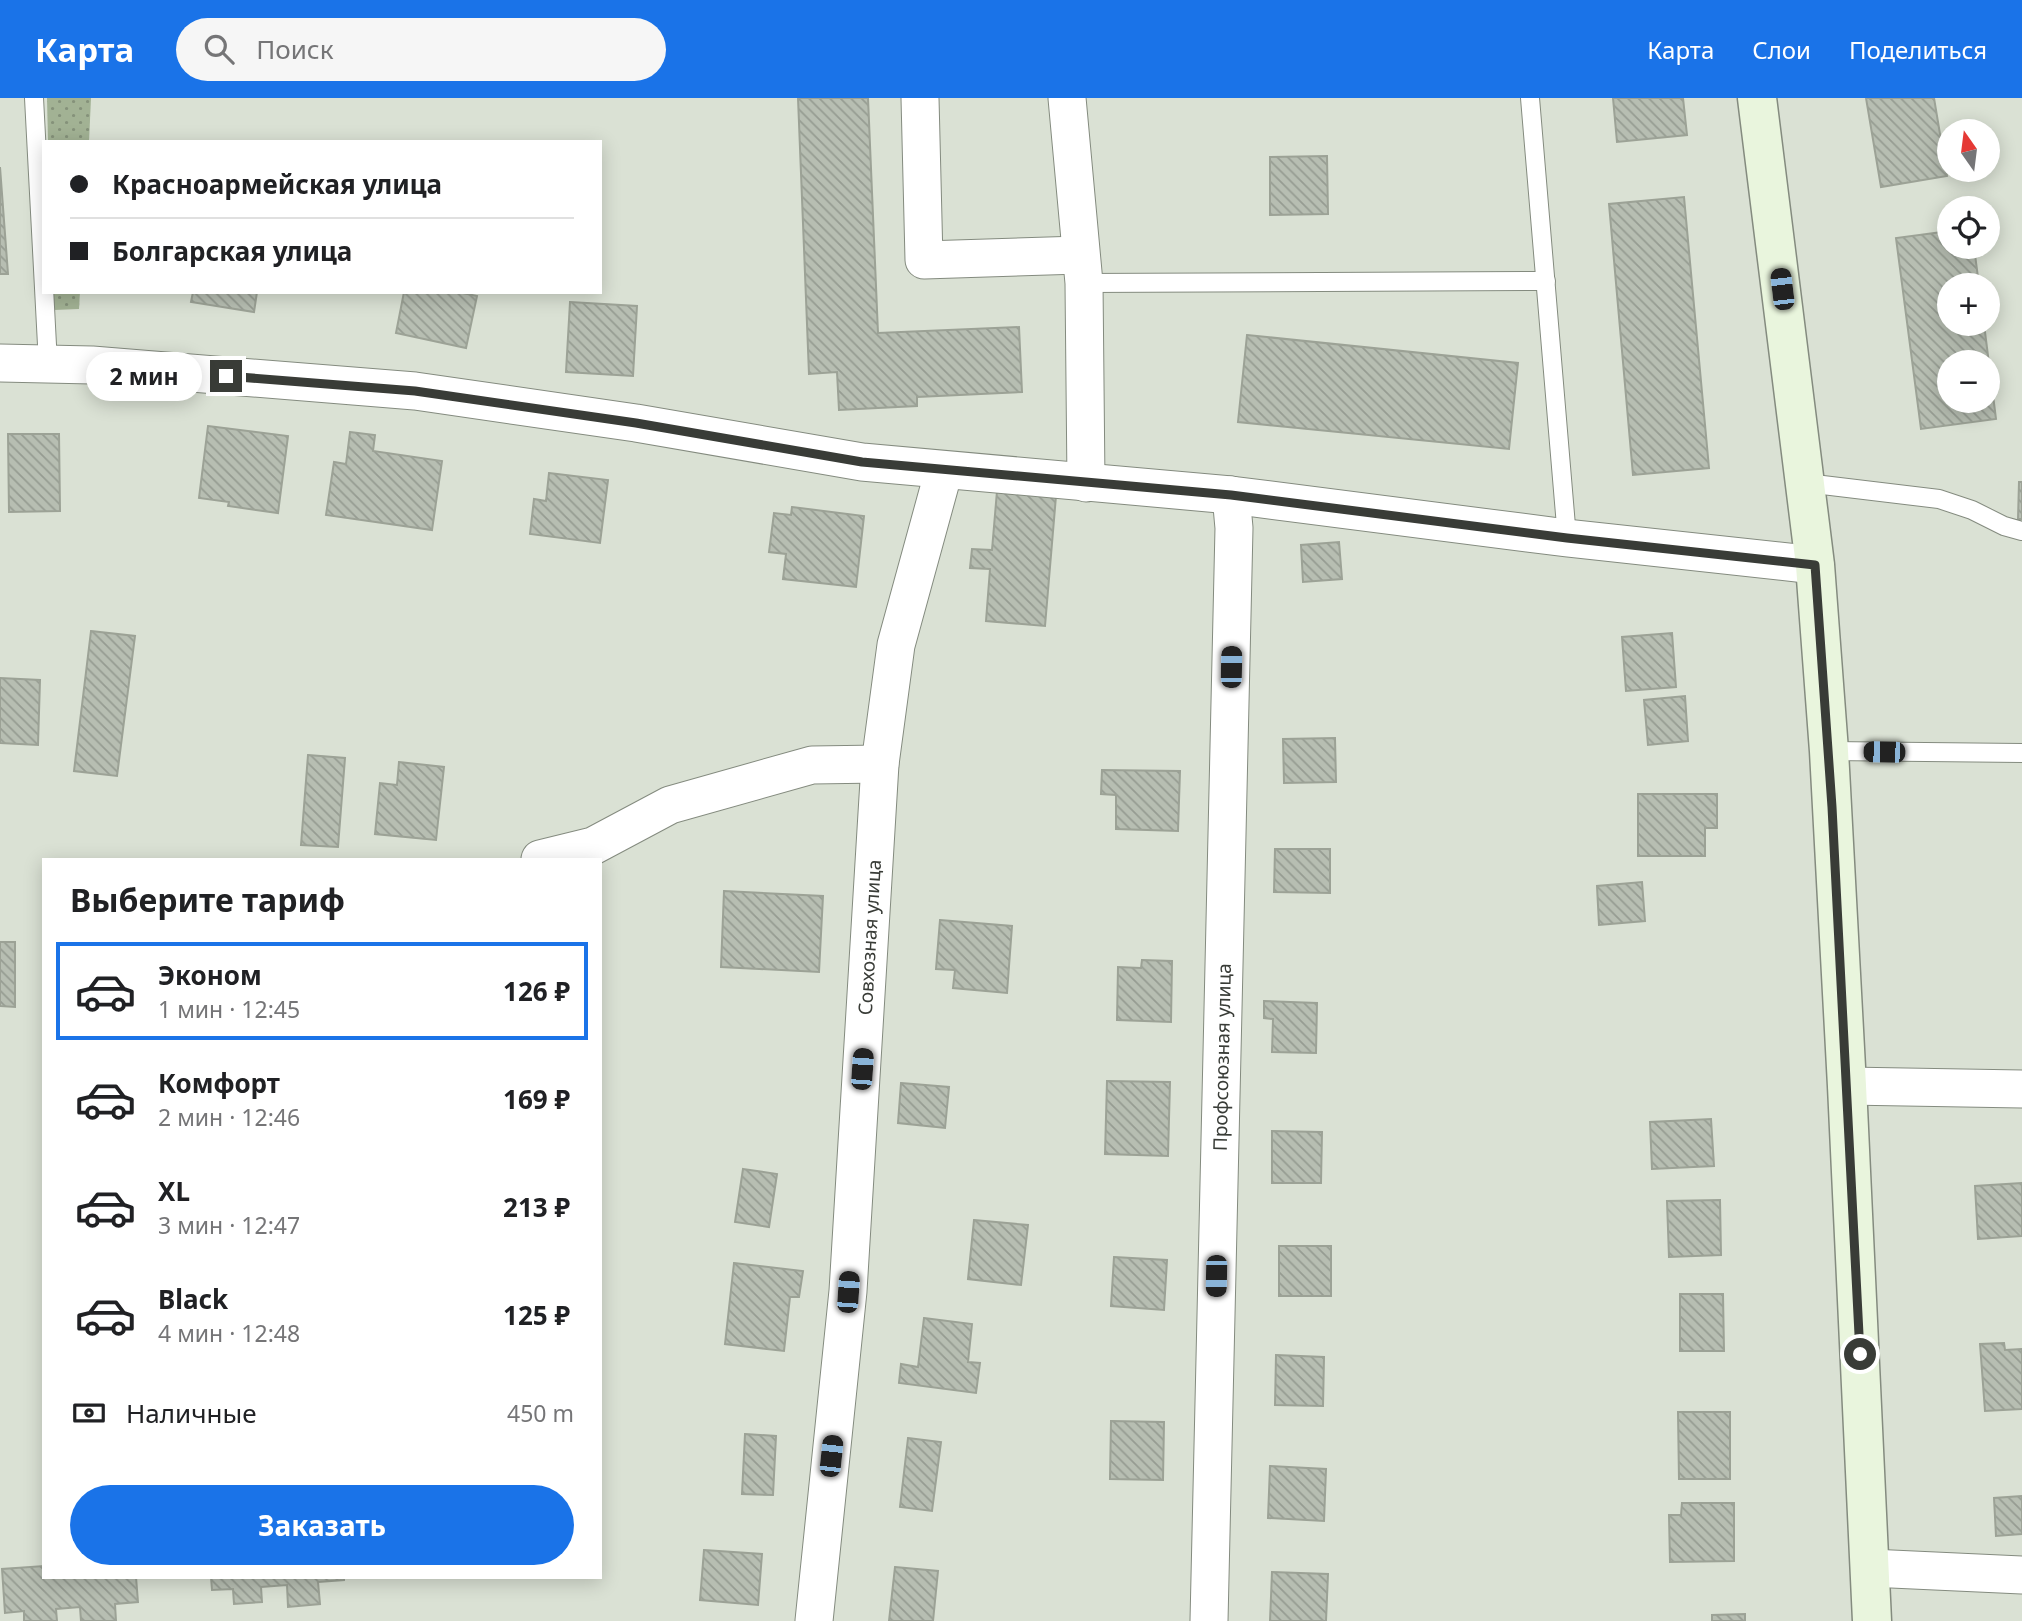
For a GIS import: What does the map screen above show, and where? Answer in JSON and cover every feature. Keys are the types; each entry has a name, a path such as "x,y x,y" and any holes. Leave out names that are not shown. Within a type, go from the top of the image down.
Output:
{"main road":[{"path":"1757,98 1815,565 1829,751 1872,1621"}],"street":[{"path":"920,98 924,260 1082,269"},
{"path":"1067,98 1082,269 1086,483"},
{"path":"0,363 92,365 415,391 636,423 862,462 1231,495 1567,538 1815,565"},
{"name":"Совхозная улица","path":"814,1621 848,1292 880,764 896,645 944,470"},
{"name":"Профсоюзная улица","path":"1209,1621 1234,542 1231,495"},
{"path":"544,858 593,846 670,805 760,779 812,765 880,764"},
{"path":"1847,1086 2022,1089"},
{"path":"1870,1569 2022,1575"}],"lane":[{"path":"34,98 42,250"},
{"path":"1530,98 1567,538"},
{"path":"1082,269 1546,281"},
{"path":"44,294 48,364"},
{"path":"1806,483 1939,499 2022,531"},
{"path":"1829,751 2022,753"}],"green space":[{"path":"47,98 91,98 89,140 48,140"},
{"path":"53,294 80,294 79,309 54,310"}],"building":[{"path":"798,98 868,98 878,333 1019,327 1022,392 917,397 917,406 839,410 837,372 809,374"},
{"path":"1613,98 1683,98 1687,135 1617,142"},
{"path":"1866,98 1934,98 1938,119 1937,178 1881,187"},
{"path":"1327,156 1328,214 1270,215 1270,157"},
{"path":"0,167 8,274 0,274"},
{"path":"1684,197 1709,468 1633,475 1609,204"},
{"path":"1937,233 1937,259 1976,259 1977,273 1937,273 1937,336 1986,336 1987,350 1937,350 1937,413 1995,413 1996,419 1921,429 1896,238"},
{"path":"193,294 257,294 254,312 191,302"},
{"path":"404,294 477,296 466,348 396,333"},
{"path":"570,302 637,306 633,376 566,372"},
{"path":"1247,335 1518,363 1509,449 1238,422"},
{"path":"208,426 288,436 278,513 228,506 229,502 199,498"},
{"path":"350,432 375,435 373,451 442,461 432,530 326,515 334,462 346,464"},
{"path":"8,434 59,434 60,511 9,512"},
{"path":"549,473 608,480 600,543 530,534 534,499 546,501"},
{"path":"2019,482 2022,482 2022,519 2018,519"},
{"path":"997,491 1056,496 1045,626 986,621 990,569 970,568 972,549 992,550"},
{"path":"792,507 864,516 856,587 783,579 786,554 769,552 774,513 791,515"},
{"path":"1339,542 1342,579 1303,582 1301,545"},
{"path":"91,631 135,636 117,776 74,771"},
{"path":"1672,633 1676,687 1626,691 1622,637"},
{"path":"0,678 40,680 38,745 0,743"},
{"path":"1685,696 1688,741 1648,745 1644,700"},
{"path":"1335,738 1336,782 1284,783 1283,739"},
{"path":"308,755 345,758 338,847 301,845"},
{"path":"399,762 444,767 436,840 375,834 380,783 397,785"},
{"path":"1102,770 1180,771 1178,831 1116,829 1116,795 1101,794"},
{"path":"1638,794 1717,794 1717,828 1705,828 1705,856 1638,856"},
{"path":"1275,849 1330,849 1330,893 1274,892"},
{"path":"1642,882 1645,921 1599,925 1597,886"},
{"path":"724,891 823,896 819,972 721,967"},
{"path":"940,920 1012,926 1007,993 953,988 955,970 936,969"},
{"path":"0,942 15,942 15,1007 0,1006"},
{"path":"1142,960 1172,961 1171,1022 1117,1020 1118,967 1141,968"},
{"path":"1264,1001 1317,1003 1316,1053 1272,1052 1273,1019 1264,1018"},
{"path":"1107,1081 1170,1082 1168,1156 1105,1154"},
{"path":"901,1083 949,1087 945,1128 898,1123"},
{"path":"1711,1119 1714,1166 1652,1169 1650,1122"},
{"path":"1272,1131 1322,1132 1321,1183 1272,1183"},
{"path":"743,1169 777,1174 769,1227 735,1222"},
{"path":"2022,1183 2022,1236 1978,1239 1975,1186"},
{"path":"1720,1200 1721,1255 1669,1257 1667,1201"},
{"path":"974,1220 1028,1225 1021,1285 968,1279"},
{"path":"1279,1246 1331,1246 1331,1296 1279,1296"},
{"path":"1114,1257 1167,1260 1164,1310 1111,1306"},
{"path":"734,1263 803,1271 799,1297 790,1297 784,1351 725,1344"},
{"path":"1680,1294 1723,1294 1724,1351 1680,1351"},
{"path":"924,1318 972,1324 968,1362 980,1363 976,1393 899,1383 901,1364 918,1367"},
{"path":"2004,1343 2005,1350 2022,1349 2022,1409 1985,1411 1980,1344"},
{"path":"1276,1355 1324,1357 1323,1406 1275,1405"},
{"path":"1678,1412 1730,1412 1730,1479 1679,1479"},
{"path":"1111,1421 1164,1422 1163,1480 1110,1479"},
{"path":"745,1434 776,1436 773,1495 742,1494"},
{"path":"908,1438 941,1442 932,1511 900,1507"},
{"path":"1270,1466 1326,1469 1324,1521 1268,1518"},
{"path":"2022,1496 2022,1534 1996,1536 1994,1498"},
{"path":"1682,1503 1734,1503 1734,1561 1670,1562 1669,1515 1681,1515"},
{"path":"704,1550 762,1554 758,1605 700,1600"},
{"path":"42,1566 42,1579 136,1579 138,1602 115,1604 116,1621 81,1621 80,1607 56,1609 57,1621 24,1621 24,1611 5,1613 2,1569"},
{"path":"895,1567 938,1571 933,1621 889,1621"},
{"path":"1272,1572 1328,1574 1326,1621 1270,1621"},
{"path":"211,1579 344,1579 318,1582 320,1604 288,1607 287,1585 261,1587 262,1602 234,1604 233,1589 212,1590"},
{"path":"1745,1614 1745,1621 1712,1621 1712,1615"}],"route":[{"path":"226,376 415,391 636,423 862,462 1231,495 1567,538 1815,565 1829,751 1860,1354"}]}
